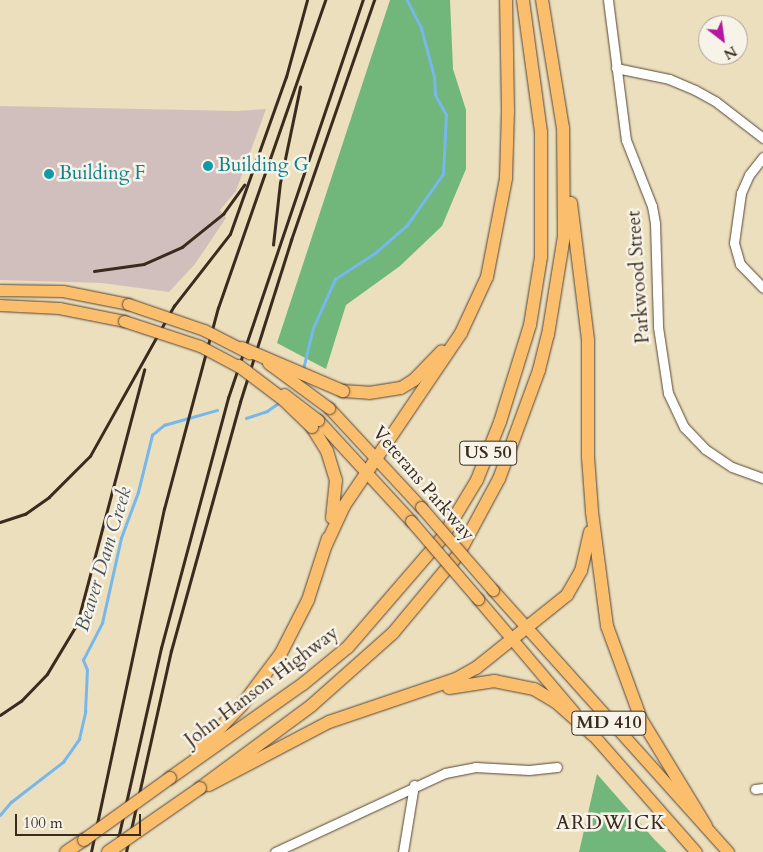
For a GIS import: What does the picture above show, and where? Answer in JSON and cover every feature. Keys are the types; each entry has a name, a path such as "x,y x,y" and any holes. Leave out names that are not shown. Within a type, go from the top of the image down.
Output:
{"highway":[{"path":"326,545 344,506 461,333 487,278 494,244 507,153 506,0"},
{"name":"John Hanson Highway","path":"66,852 303,684 348,646 442,538 477,480 500,422 530,325 541,257 541,132 523,0"},
{"name":"US 50","path":"108,852 200,788 312,705 365,660 438,581 473,532 513,445 548,335 564,236 563,128 542,0"},
{"path":"563,128 588,340 588,457 592,512 607,626 622,673 655,746 706,826"},
{"path":"242,348 343,391 369,393 400,388 432,363 454,336 472,302 494,244"},
{"path":"170,778 242,705 281,653 308,600 326,545 335,506 336,480 327,450 315,424 239,366"},
{"path":"200,788 222,780 263,754 329,722 456,679 513,639 528,628 574,584 585,558 592,512"},
{"path":"385,702 474,683 515,684 534,689 556,702 593,735"}],"main road":[{"name":"Veterans Parkway","path":"0,290 63,291 128,304 186,322 242,348 291,379 329,408 377,458 620,735 728,852"},
{"path":"0,305 59,308 124,321 200,346 239,366"},
{"name":"Veterans Parkway","path":"315,424 368,472 513,639 593,735 696,852"}],"street":[{"name":"Parkwood Street","path":"608,0 626,140 652,206 655,223 658,326 668,393 684,427 705,450 732,467 763,478"},
{"path":"616,68 669,79 695,90 715,101 763,138"},
{"path":"763,157 749,175 741,193 734,243 740,264 763,288"},
{"path":"275,852 414,785 445,773 476,767 529,770 557,767"},
{"path":"403,852 414,785"}],"shaded area":[{"path":"0,106 236,111 266,109 236,191 220,210 226,218 195,264 169,292 102,283 0,280"}],"green space":[{"path":"390,0 450,0 453,69 466,110 466,169 442,226 400,266 346,305 326,369 277,343"},
{"path":"597,774 654,839 667,852 579,852"}],"waterway":[{"name":"Beaver Dam Creek","path":"303,369 313,328 335,279 375,253 407,225 443,174 446,115 435,95 434,77 421,28 407,0"},
{"name":"Beaver Dam Creek","path":"246,418 267,411 280,402"},
{"name":"Beaver Dam Creek","path":"0,815 11,802 63,762 79,739 85,712 87,670 83,660 102,623 121,538 138,492 152,435 164,425 217,410"}],"railway":[{"path":"0,522 25,514 49,497 90,456 174,306 230,234 286,77 307,0"},
{"path":"91,852 164,509 218,308 325,0"},
{"path":"115,852 161,648 228,398 363,0"},
{"path":"126,852 171,651 240,402 291,240 374,0"},
{"path":"273,245 280,183 300,87"},
{"path":"94,271 144,264 182,247 223,214 244,185"},
{"path":"0,715 21,701 47,674 77,624 144,370"}],"place":[{"name":"Building G","path":"208,166"},
{"name":"Building F","path":"49,174"}],"district":[{"name":"ARDWICK","path":"611,822"}]}
